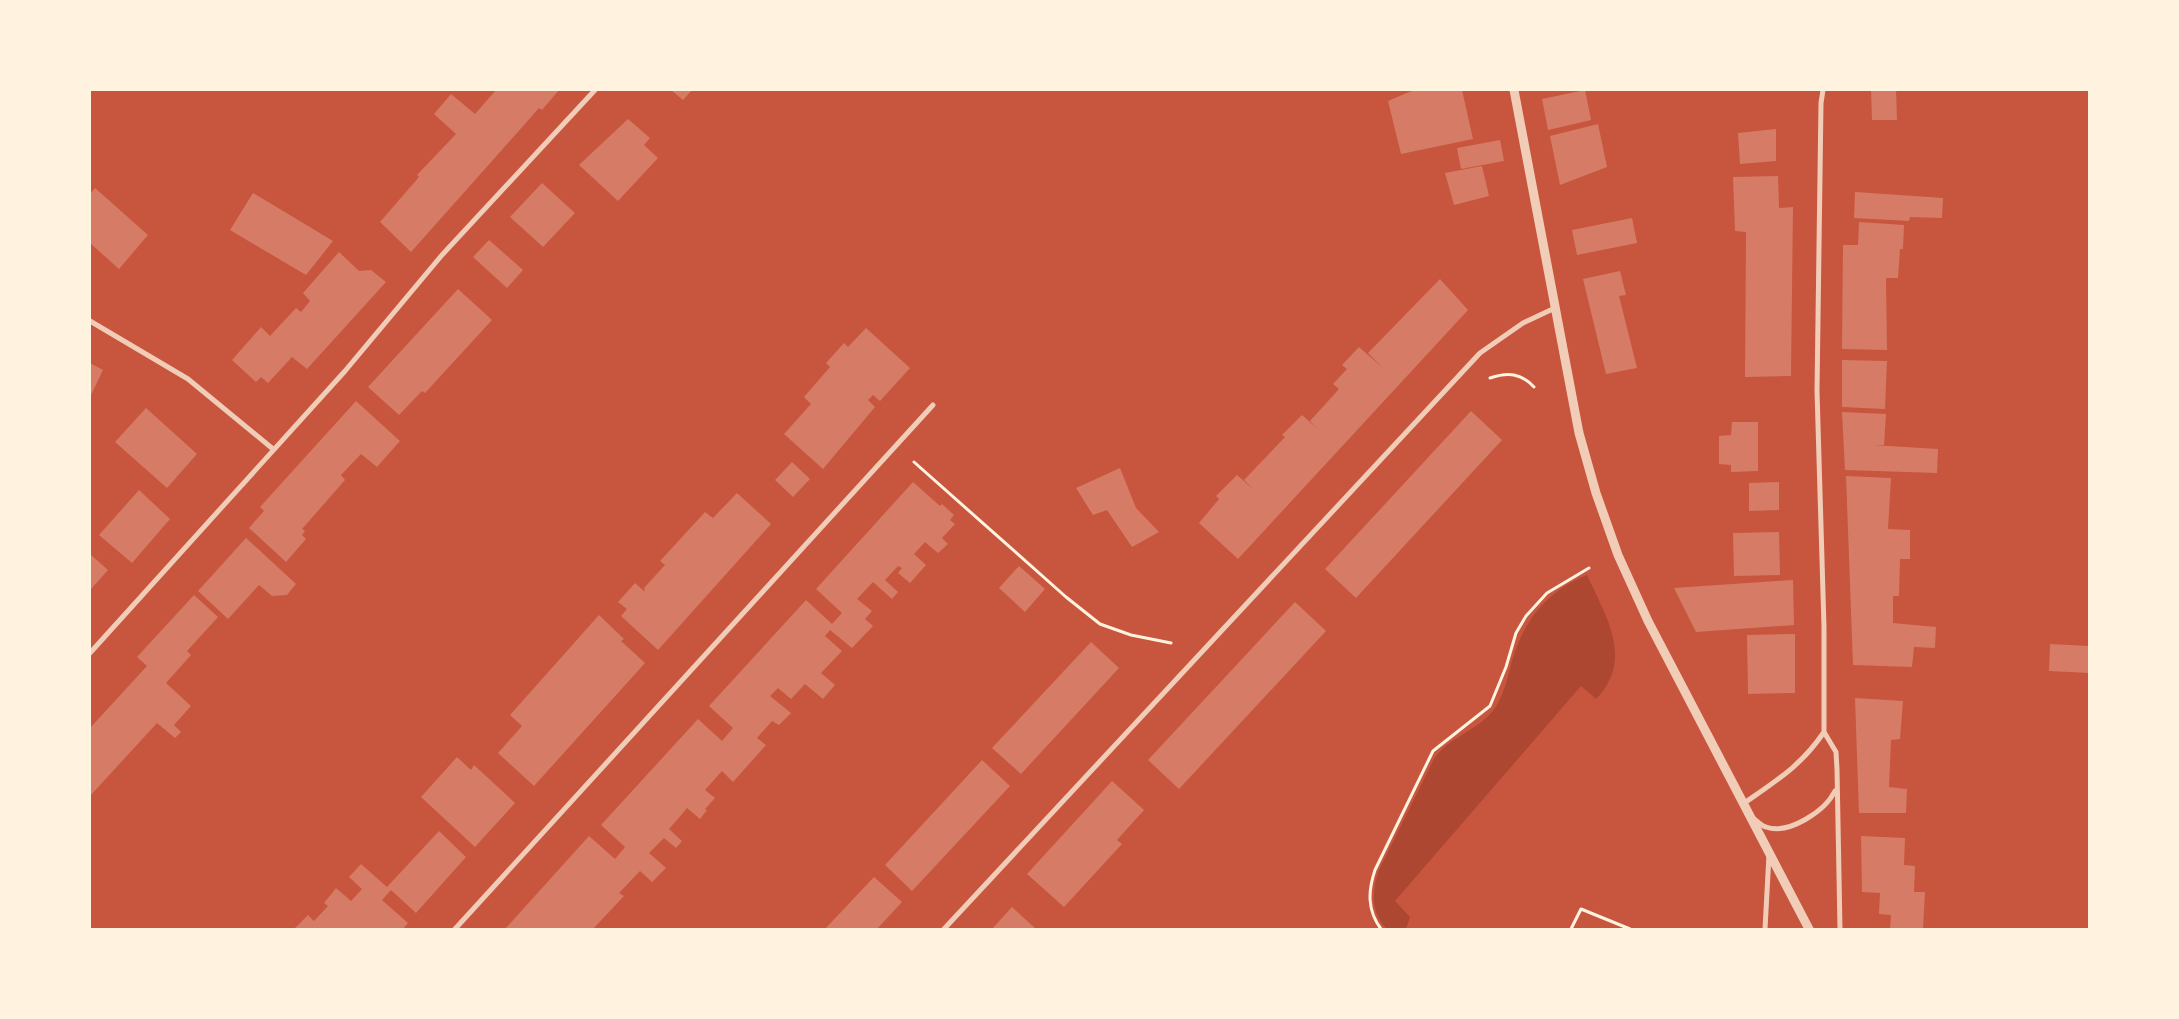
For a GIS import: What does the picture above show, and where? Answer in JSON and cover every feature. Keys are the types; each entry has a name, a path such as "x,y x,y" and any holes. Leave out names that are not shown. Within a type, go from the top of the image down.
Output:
{"street":[{"path":"90,653 345,371 442,255 595,90"},
{"path":"1514,90 1579,434 1596,494 1618,555 1674,675 1808,929"},
{"path":"1823,90 1821,103 1817,391 1824,627 1824,732 1836,752 1840,929"},
{"path":"944,929 1480,353 1523,323 1555,308"},
{"path":"90,320 188,378 273,449"},
{"path":"456,929 933,405"},
{"path":"1742,804 1810,754 1824,732"},
{"path":"1747,813 1764,827 1778,829 1816,814 1829,803 1836,790"},
{"path":"1765,929 1769,854"}],"path":[{"path":"1490,378 1506,373 1528,381 1534,387"},
{"path":"914,462 1066,597 1100,624 1130,635 1170,643"},
{"path":"1381,929 1375,921 1370,908 1369,886 1433,751 1490,706 1506,667 1516,633 1526,616 1547,593 1589,568"},
{"path":"1571,929 1581,909 1630,929"}],"shaded area":[{"path":"1587,575 1608,621 1613,637 1614,668 1608,684 1596,699 1581,686 1395,901 1410,917 1406,929 1387,929 1381,923 1375,909 1374,893 1379,870 1434,759 1447,745 1489,716 1495,708 1503,691 1517,646 1530,620 1539,609 1560,589"}],"building":[{"path":"496,90 559,90 542,110 539,108 411,252 380,222 419,177 417,175 456,134 434,114 451,94 475,114"},
{"path":"671,90 692,90 683,100"},
{"path":"1414,90 1462,90 1473,139 1401,154 1388,101"},
{"path":"1585,90 1591,120 1548,130 1542,99"},
{"path":"1871,90 1896,90 1897,120 1872,120"},
{"path":"628,119 650,138 644,145 658,158 618,201 579,165"},
{"path":"1598,124 1607,167 1560,185 1550,136"},
{"path":"1776,129 1776,161 1740,164 1738,133"},
{"path":"1500,140 1504,161 1461,169 1457,148"},
{"path":"1482,166 1489,196 1454,205 1445,173"},
{"path":"1778,176 1779,208 1793,207 1791,376 1745,377 1746,232 1735,231 1733,177"},
{"path":"542,183 575,213 543,247 510,217"},
{"path":"95,188 148,235 119,269 90,243 90,194"},
{"path":"1855,192 1943,198 1942,218 1910,217 1909,221 1854,218"},
{"path":"253,193 333,241 306,275 230,230"},
{"path":"1632,218 1637,243 1577,255 1572,230"},
{"path":"1859,222 1904,225 1903,249 1900,249 1898,278 1886,278 1887,350 1842,349 1843,245 1858,245"},
{"path":"489,240 523,270 507,288 473,257"},
{"path":"339,252 359,271 371,270 386,282 307,369 292,357 268,383 261,377 256,382 232,360 261,327 270,336 296,308 301,312 310,301 303,293"},
{"path":"1620,271 1626,295 1619,296 1637,368 1606,374 1583,279"},
{"path":"1440,279 1468,310 1238,559 1199,523 1219,499 1216,496 1237,475 1255,491 1244,480 1285,437 1282,435 1302,415 1318,429 1310,421 1339,389 1333,384 1347,369 1342,365 1359,347 1383,368 1368,353"},
{"path":"458,289 492,320 425,393 422,391 399,415 368,387"},
{"path":"866,328 910,368 880,401 873,395 868,400 875,407 823,469 784,434 811,404 804,397 830,367 826,363 844,343 848,347"},
{"path":"1842,360 1887,361 1885,409 1842,407"},
{"path":"90,363 103,370 90,397"},
{"path":"356,401 400,441 377,467 361,454 341,475 345,480 302,529 305,531 302,535 306,539 286,562 249,528 264,511 260,507"},
{"path":"146,408 197,454 167,488 115,442"},
{"path":"1471,411 1502,440 1356,598 1325,569"},
{"path":"1842,412 1886,414 1884,445 1873,445 1938,449 1937,473 1845,470"},
{"path":"1732,422 1758,422 1758,471 1731,472 1731,465 1719,464 1719,436 1731,435"},
{"path":"792,462 810,479 793,497 775,480"},
{"path":"1120,468 1136,508 1159,532 1132,547 1107,510 1093,515 1076,488"},
{"path":"1846,476 1891,478 1888,529 1910,530 1910,559 1900,559 1899,596 1893,596 1893,623 1936,627 1935,648 1914,647 1912,667 1853,665"},
{"path":"913,482 940,506 942,504 954,515 950,520 955,524 942,538 948,544 938,553 925,542 914,554 926,565 910,583 898,573 902,568 898,566 885,580 898,592 892,599 873,582 857,599 872,611 865,619 873,626 852,648 830,630 825,636 842,651 821,673 835,685 823,699 805,684 791,699 778,688 770,696 791,713 779,725 772,721 757,738 766,745 733,782 722,771 705,790 715,798 705,809 707,810 700,819 687,808 669,829 682,841 676,848 664,838 649,853 666,868 652,882 640,871 619,893 624,896 593,929 505,929 589,836 615,859 625,847 601,825 698,719 722,741 733,728 709,706 806,600 832,624 842,613 816,589"},
{"path":"1779,482 1779,510 1749,511 1749,483"},
{"path":"139,490 170,519 132,563 99,535"},
{"path":"737,493 771,524 658,650 621,616 627,609 618,602 635,583 644,591 644,588 665,565 660,561 705,512 713,518"},
{"path":"1779,532 1780,575 1734,576 1733,533"},
{"path":"246,538 296,584 287,595 272,596 259,585 228,619 198,591"},
{"path":"90,554 108,570 91,589 90,589"},
{"path":"1019,566 1045,589 1025,612 999,588"},
{"path":"1793,580 1794,625 1696,632 1674,588"},
{"path":"194,595 218,617 187,651 191,655 166,683 191,706 174,725 181,732 175,738 157,723 90,796 90,728 147,666 137,657"},
{"path":"1295,602 1326,631 1179,789 1148,760"},
{"path":"599,615 624,639 621,641 645,663 534,786 498,753 522,726 510,715"},
{"path":"1795,634 1795,693 1748,694 1747,635"},
{"path":"1091,642 1119,668 1021,774 992,748"},
{"path":"2050,644 2089,646 2089,673 2049,671"},
{"path":"1855,698 1903,701 1900,739 1891,740 1889,787 1907,789 1906,813 1859,813"},
{"path":"457,757 471,770 474,765 515,803 475,847 421,797"},
{"path":"982,760 1010,786 912,891 885,865"},
{"path":"1112,781 1144,810 1117,840 1122,844 1064,907 1027,874"},
{"path":"439,831 466,857 416,913 391,890 382,900 408,923 403,929 294,929 308,915 314,921 328,906 324,903 336,888 351,901 362,889 349,877 361,864 387,887"},
{"path":"1861,836 1905,838 1904,865 1915,866 1914,892 1925,892 1923,929 1890,929 1891,915 1879,914 1880,893 1862,892"},
{"path":"874,877 902,902 877,929 825,929"},
{"path":"1012,907 1036,929 992,929"}]}
